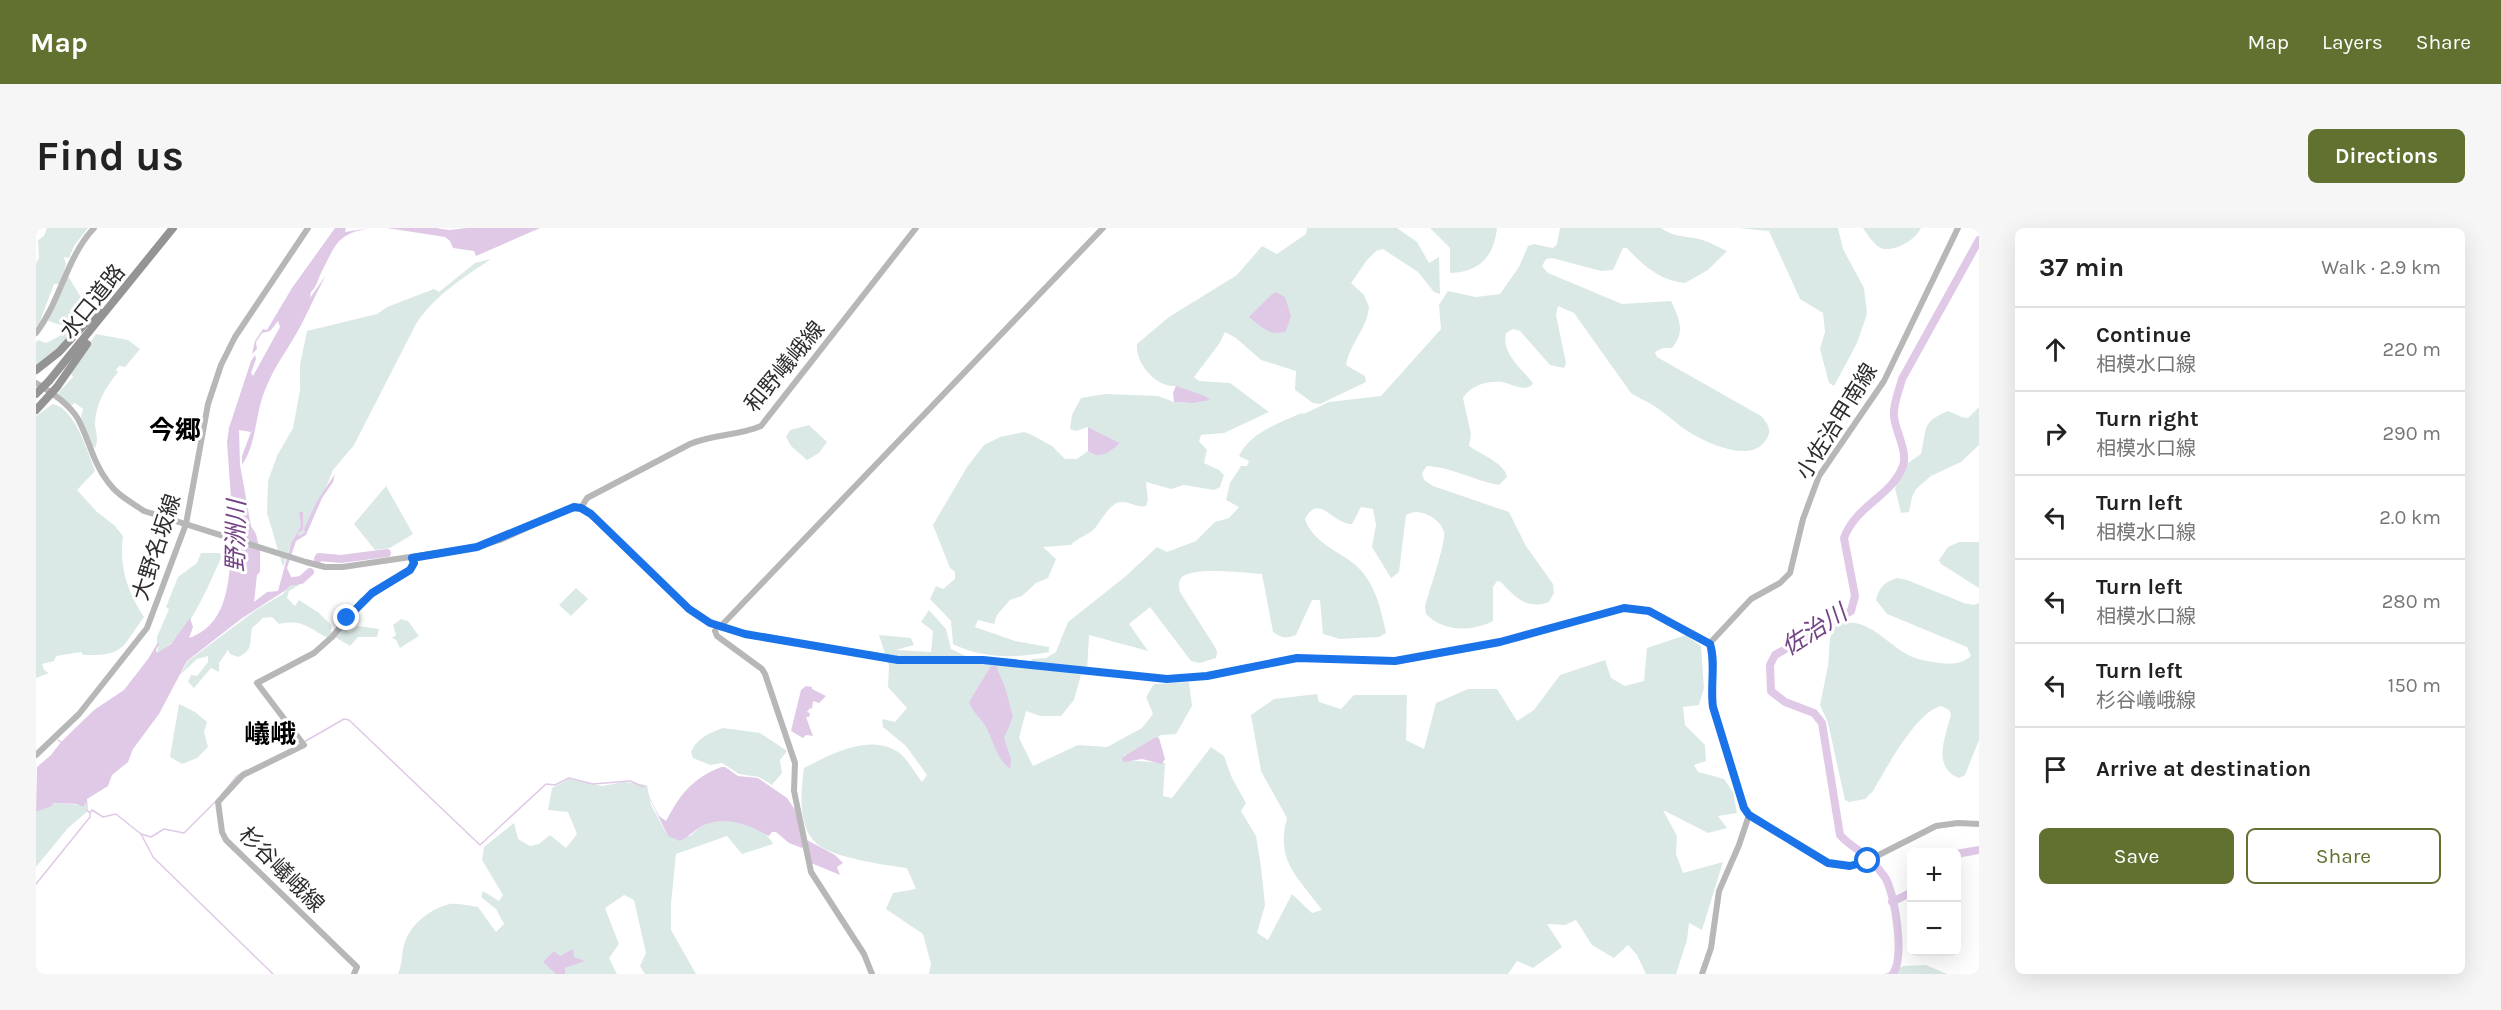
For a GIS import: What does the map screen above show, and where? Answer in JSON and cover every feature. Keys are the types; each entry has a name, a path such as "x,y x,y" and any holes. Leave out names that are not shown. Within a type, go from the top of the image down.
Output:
{"highway":[{"name":"水口道路","path":"103,312 166,228"},
{"name":"水口道路","path":"36,394 46,379 173,228"},
{"path":"36,370 59,352 93,315 103,312"},
{"path":"36,410 51,394 94,334 103,312"},
{"name":"水口道路","path":"36,384 46,379"}],"main road":[{"path":"36,333 55,302 77,250 94,228"},
{"name":"大野名坂線","path":"36,755 79,714 147,628 186,524 208,404 221,364 235,337 308,228"},
{"name":"和野嶬峨線","path":"581,508 587,498 690,444 704,438 743,432 761,426 916,228"},
{"path":"872,974 864,954 811,872 794,791 795,763 765,674 762,669 717,636 717,629 1103,228"},
{"name":"小佐治甲南線","path":"1710,644 1751,598 1780,583 1790,573 1803,519 1819,476 1884,381 1958,228"},
{"path":"36,384 76,416 103,475 121,496 144,511 325,567 343,567 477,547 500,540 568,508 581,508 614,535 689,609 717,629 898,660 983,660 1167,679 1207,676 1297,658 1395,661 1500,642 1624,608 1649,611 1710,644 1712,651 1710,691 1713,707 1744,808 1749,815 1828,863 1850,866 1868,861 1936,826 1958,823 1979,824"},
{"name":"杉谷嶬峨線","path":"354,974 357,967 223,836 218,802 243,775 304,745 256,683 314,653 332,637 362,601 413,567 412,558"},
{"path":"1701,974 1711,948 1719,891 1749,815"}],"shaded area":[{"path":"47,228 88,228 74,246 69,258 64,257 66,265 59,284 54,284 36,327 38,240 44,236"},
{"path":"1307,228 1397,228 1417,242 1429,263 1439,257 1440,294 1434,292 1418,272 1383,249 1376,251 1351,283 1364,295 1369,307 1368,315 1346,365 1365,376 1366,382 1320,404 1313,403 1295,390 1296,371 1261,360 1236,338 1225,332 1219,344 1194,377 1199,381 1230,383 1269,412 1224,433 1201,435 1199,441 1207,450 1204,463 1224,475 1220,487 1214,490 1184,485 1171,489 1146,482 1148,500 1146,506 1118,503 1110,508 1093,530 1071,545 1043,547 1056,559 1048,578 1036,583 1022,596 1010,600 997,615 994,624 978,620 975,627 1015,641 1049,647 1049,652 1025,655 988,655 953,644 951,621 930,599 936,586 943,589 955,579 955,572 950,568 933,525 967,467 984,445 1000,437 1024,432 1052,446 1065,459 1077,459 1088,451 1092,454 1111,451 1120,443 1088,427 1076,431 1070,429 1072,415 1081,398 1105,394 1158,396 1174,402 1192,403 1176,386 1161,383 1148,373 1139,359 1137,344 1169,317 1237,275 1262,246 1277,254 1306,234"},
{"path":"1430,228 1497,228 1492,247 1483,261 1469,270 1450,273 1450,248"},
{"path":"1560,228 1661,228 1675,235 1702,240 1727,251 1708,270 1685,283 1660,276 1627,248 1623,248 1613,270 1601,271 1552,258 1546,259 1542,266 1548,273 1622,304 1671,301 1679,319 1679,336 1672,348 1663,348 1655,352 1657,357 1761,416 1769,430 1766,440 1759,447 1740,451 1717,446 1689,432 1656,407 1631,393 1574,313 1558,306 1556,315 1566,363 1564,368 1550,365 1520,331 1513,329 1506,333 1506,347 1513,360 1533,383 1531,386 1521,387 1502,382 1485,383 1470,390 1463,398 1471,434 1469,446 1502,467 1507,477 1499,485 1436,467 1427,466 1422,473 1424,480 1433,486 1509,512 1526,546 1553,584 1554,593 1549,602 1534,604 1522,601 1497,581 1493,587 1493,621 1467,628 1441,624 1426,614 1425,606 1444,538 1443,529 1436,520 1419,512 1406,515 1399,572 1391,578 1372,547 1376,525 1373,509 1361,507 1352,524 1345,523 1326,511 1315,508 1305,519 1308,527 1325,544 1353,563 1366,577 1379,604 1386,633 1379,637 1340,639 1323,634 1320,600 1312,600 1296,635 1281,637 1273,632 1262,574 1207,571 1187,574 1180,580 1180,592 1215,647 1216,658 1200,663 1191,661 1150,607 1129,624 1148,651 1089,635 1087,671 1047,669 1081,675 1074,700 1061,716 1040,716 1026,711 1019,738 1033,766 1078,745 1107,747 1142,728 1153,714 1146,697 1154,684 1189,682 1192,706 1176,734 1161,735 1129,756 1124,755 1125,760 1165,763 1163,796 1172,798 1211,747 1224,756 1232,778 1246,803 1241,811 1256,836 1265,905 1257,933 1268,940 1292,894 1312,913 1322,910 1297,878 1286,857 1284,833 1287,818 1261,771 1251,715 1274,699 1317,694 1319,702 1341,709 1354,695 1407,695 1406,740 1424,749 1436,703 1468,689 1497,689 1517,721 1534,710 1560,675 1605,660 1611,678 1625,686 1644,681 1647,648 1686,635 1701,646 1704,688 1699,705 1683,707 1685,725 1705,745 1706,761 1694,765 1698,772 1724,779 1733,792 1737,813 1718,816 1727,828 1708,833 1663,810 1677,836 1676,854 1683,873 1723,862 1702,930 1689,923 1687,940 1676,974 1646,974 1637,955 1628,945 1614,958 1592,945 1576,920 1565,925 1547,924 1562,947 1533,968 1517,961 1508,974 929,974 931,964 923,934 886,909 893,893 916,889 907,868 860,860 825,849 811,837 803,818 804,768 838,752 863,745 887,747 898,752 908,762 922,782 927,775 906,746 883,727 882,719 895,722 907,708 888,687 889,666 879,635 911,638 914,645 896,650 931,652 933,631 921,622 929,610 946,629 951,649 966,656 1029,667 1032,659 1046,658 1056,652 1068,622 1126,576 1157,547 1167,552 1196,541 1215,522 1229,518 1239,507 1226,500 1230,483 1241,466 1247,466 1249,461 1239,456 1257,435 1329,402 1381,396 1441,329 1439,305 1448,291 1476,297 1500,294 1519,267 1528,246 1534,244 1553,248 1557,244"},
{"path":"1739,228 1838,228 1843,249 1864,288 1867,314 1857,343 1834,386 1829,383 1820,349 1825,332 1823,313 1800,299 1769,231"},
{"path":"1863,228 1921,228 1906,243 1895,248 1884,249 1869,237"},
{"path":"491,259 441,296 416,324 354,445 333,470 323,495 317,501 306,531 299,536 298,533 303,530 302,512 301,526 291,543 283,567 267,513 268,481 277,456 293,428 300,390 300,365 307,331 377,314 387,307 434,289 439,292 475,263"},
{"path":"68,276 85,304 72,325 65,326 48,321"},
{"path":"71,330 76,332 36,366 36,342 38,340 46,343"},
{"path":"96,334 128,340 140,349 125,367 119,366 116,370 118,372 102,396 95,417 97,439 95,448 91,445 81,417 83,409 75,403 69,406 58,393 73,377 70,372"},
{"path":"53,404 61,407 68,414 80,432 95,471 77,490 123,536 123,568 133,598 144,617 126,643 115,652 83,655 81,652 56,656 54,661 42,664 44,670 49,673 36,678 36,416"},
{"path":"1979,407 1979,445 1961,462 1931,476 1916,489 1909,512 1901,513 1895,488 1908,463 1921,454 1929,423 1948,411 1968,418"},
{"path":"809,425 827,442 819,453 807,460 791,446 786,437 790,430"},
{"path":"386,486 413,534 390,548 375,550 354,524"},
{"path":"1959,542 1979,542 1979,588 1941,564 1939,560 1948,547"},
{"path":"201,553 220,553 221,558 203,597 187,624 168,646 157,653 159,644 157,644 157,637 169,609 166,607 178,577 197,563"},
{"path":"1897,578 1964,603 1974,605 1979,603 1979,740 1965,775 1959,778 1950,773 1945,766 1943,750 1951,714 1949,710 1941,706 1931,710 1902,743 1873,791 1865,799 1849,802 1845,800 1828,723 1820,705 1828,666 1830,638 1836,625 1847,623 1866,627 1901,651 1925,661 1953,664 1971,656 1967,647 1887,614 1876,600 1883,586"},
{"path":"295,579 300,579 299,585 289,591 287,598 295,606 299,600 319,613 331,625 331,635 328,638 300,624 279,624 272,617 263,618 252,628 247,652 238,657 230,654 228,650 219,663 219,672 211,668 194,688 188,682 191,675 197,676 208,662 208,656 197,659 180,675 188,661 256,610 283,594"},
{"path":"576,588 588,599 571,616 559,605"},
{"path":"401,619 408,621 419,636 400,648 396,640 392,638 396,635 393,625"},
{"path":"358,626 379,629 377,637 358,637 350,646 335,637 340,629 350,632"},
{"path":"179,704 195,712 207,722 204,732 208,747 197,758 182,764 170,757"},
{"path":"723,728 760,733 787,751 780,760 782,773 772,785 759,777 739,774 722,763 710,765 693,758 691,752 696,743 708,734"},
{"path":"569,779 602,786 624,782 647,785 651,805 668,836 690,836 707,823 730,820 756,828 763,832 773,844 742,854 727,836 676,854 671,930 696,974 645,974 640,966 646,953 634,900 624,895 605,908 619,944 609,958 617,974 398,974 408,935 417,923 436,909 450,904 478,907 496,932 504,924 496,909 481,897 483,891 499,901 503,895 482,860 484,847 514,823 518,839 530,846 539,844 550,835 566,848 577,834 568,812 548,810 552,788"},
{"path":"86,801 88,811 68,828 36,867 36,812 53,803 83,805"},
{"path":"1926,965 1947,974 1884,974 1903,966"}],"water":[{"name":"野洲川","path":"335,228 346,228 345,232 370,228 344,237 331,254 310,298 326,275 268,383 251,447 242,465 242,456 251,432 239,430 240,465 251,526 256,534 260,551 260,572 257,575 254,602 267,592 278,591 291,543 301,526 299,512 303,512 303,530 298,533 299,536 305,532 304,529 317,501 335,474 306,535 296,541 287,568 293,581 286,590 241,619 187,661 159,714 133,749 128,762 112,775 108,786 87,799 88,811 86,802 83,807 77,804 53,803 52,806 36,812 37,767 94,710 124,690 157,644 160,643 156,650 157,653 171,644 190,618 193,627 189,638 204,630 215,619 222,606 229,575 233,527 230,522 230,512 232,512 227,442 229,428 251,361 255,355 256,359 251,373 253,376 280,327 278,321 270,331 262,333 256,342 257,349 252,354 255,341 263,329 267,330 292,288"},
{"path":"387,228 449,230 540,228 476,256 474,251 453,248 445,237"},
{"path":"1276,292 1285,297 1291,316 1286,331 1281,333 1266,330 1249,317"},
{"path":"1176,386 1210,400 1192,403 1174,402 1173,393"},
{"path":"1088,427 1120,443 1105,454 1092,454 1088,451"},
{"path":"991,666 996,666 1005,687 1013,717 1004,738 1011,759 1010,769 1001,759 985,725 969,702"},
{"path":"806,686 826,696 819,703 813,701 812,709 810,708 807,712 810,713 809,717 806,717 813,736 806,735 803,738 791,731 801,690"},
{"path":"1156,737 1159,738 1165,759 1162,764 1142,759 1124,762 1123,757"},
{"path":"721,767 725,767 738,776 758,778 787,798 798,814 804,846 802,848 789,843 776,832 772,832 769,836 746,825 729,821 704,825 680,841 668,836 643,785 659,816 666,821 688,788"},
{"path":"807,840 835,855 843,863 837,867 840,875 811,863"},
{"path":"573,949 574,957 585,961 565,968 565,974 556,974 543,962 554,951 560,956"}],"waterway":[{"name":"佐治川","path":"1893,974 1897,966 1897,927 1893,899 1886,879 1871,860 1840,835 1822,723 1814,713 1785,702 1771,691 1770,665 1775,655 1851,611 1855,596 1844,538 1857,517 1891,485 1903,466 1904,454 1894,411 1902,379 1979,240"},
{"path":"318,559 319,557 341,559 387,553"},
{"path":"284,586 287,582 301,580 310,572"},
{"path":"304,742 344,719 349,720 480,845 546,784 555,785 569,778 593,784 630,781 644,787"},
{"path":"222,794 237,776 246,770"},
{"path":"141,834 151,837 164,829 184,833 215,802"},
{"path":"87,810 90,813 92,810 103,817 116,814 141,834 153,857 273,974"},
{"path":"36,884 90,817 90,814"},
{"path":"1961,853 1979,850"},
{"path":"1892,902 1907,894"}],"district":[{"name":"今郷","path":"175,430"},
{"name":"嶬峨","path":"270,734"}],"route":[{"path":"347,618 372,593 410,570 414,563 412,558 461,551 500,540 574,507 591,514 689,609 704,620 745,634 898,660 983,660 1144,678 1180,679 1207,676 1297,658 1395,661 1500,642 1602,613 1624,608 1637,608 1649,611 1710,644 1712,651 1710,691 1713,707 1744,808 1749,815 1828,863 1850,866 1868,861"}]}
